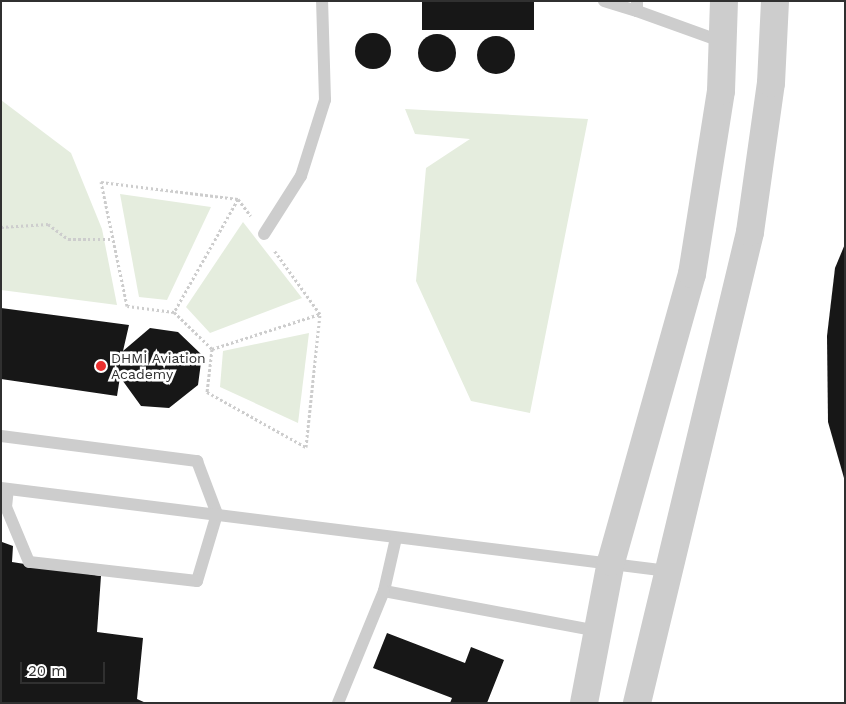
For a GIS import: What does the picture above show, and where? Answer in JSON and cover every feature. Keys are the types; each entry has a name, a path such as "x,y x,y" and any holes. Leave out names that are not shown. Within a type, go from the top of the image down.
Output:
{"street":[{"path":"584,703 611,562 692,274 721,91 724,1"},
{"path":"637,703 750,232 771,83 775,1"}],"lane":[{"path":"264,234 301,176 325,100 322,1"},
{"path":"604,1 637,6 723,42"},
{"path":"1,436 198,461 216,514 197,581 29,562 6,507 4,488 216,514 396,538 611,562 668,571"},
{"path":"338,703 384,591 396,538"},
{"path":"384,591 598,631"}],"path":[{"path":"101,182 238,199 320,314 306,447 207,392 212,349 174,312 127,306 101,182"},
{"path":"174,312 238,199"},
{"path":"1,227 48,224 68,238 113,239"},
{"path":"212,349 320,314"}],"green space":[{"path":"1,100 71,153 102,229 117,305 1,290"},
{"path":"405,109 588,119 530,413 471,401 416,281 426,168 470,139 415,134"},
{"path":"120,194 211,207 167,300 139,297"},
{"path":"243,222 302,298 210,333 186,307"},
{"path":"309,333 298,423 220,387 223,351"}],"building":[{"path":"422,1 534,1 534,30 422,30"},
{"path":"373,33 380,34 386,38 390,44 390,58 386,64 380,68 373,69 366,68 360,64 356,58 355,51 356,44 360,38 366,34"},
{"path":"437,34 451,39 456,53 451,67 437,72 423,67 418,53 423,39"},
{"path":"496,36 510,41 515,55 510,69 496,74 482,69 477,55 482,41"},
{"path":"845,244 844,478 828,422 827,336 835,268"},
{"name":"DHMİ Aviation Academy","path":"1,308 129,325 123,351 150,328 178,332 202,355 198,385 169,408 141,406 120,377 117,396 1,379"},
{"path":"2,542 13,546 12,562 101,576 97,632 143,638 137,699 146,703 1,703"},
{"path":"387,633 465,663 471,647 504,660 487,703 450,703 452,698 373,668"}],"place":[{"name":"DHMİ Aviation Academy","path":"101,366"}]}
